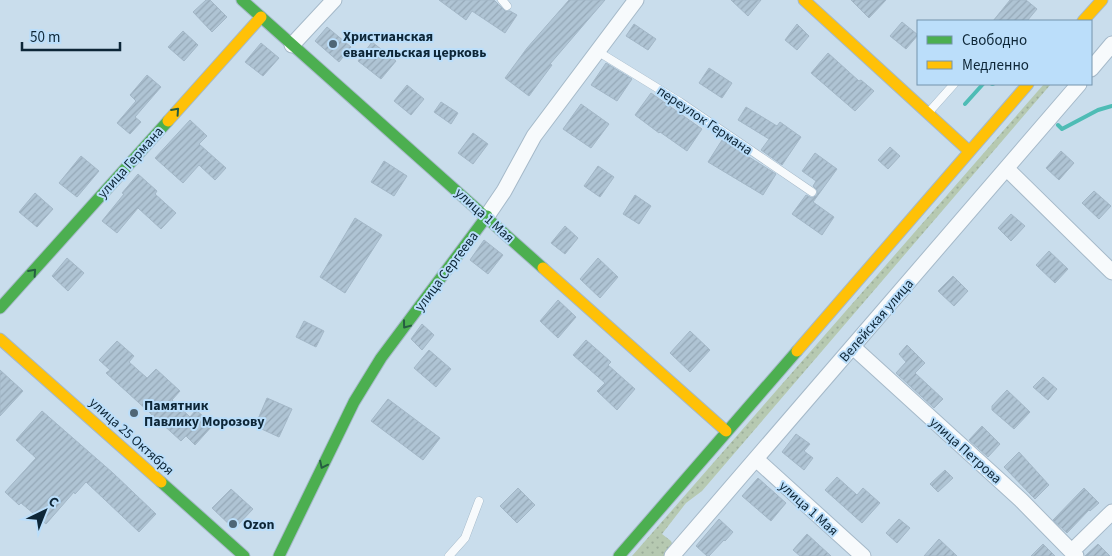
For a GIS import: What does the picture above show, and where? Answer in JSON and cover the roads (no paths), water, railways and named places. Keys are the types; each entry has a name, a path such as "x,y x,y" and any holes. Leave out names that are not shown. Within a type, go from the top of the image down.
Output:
{"main road":[{"name":"улица 1 Мая","path":"242,0 487,216 726,431"},
{"path":"804,0 969,151"},
{"path":"1084,20 1102,0"},
{"name":"улица Германа","path":"0,308 261,17"},
{"path":"619,556 1027,85"},
{"name":"улица Сергеева","path":"279,556 354,402 381,358 487,216"},
{"name":"улица 25 Октября","path":"0,339 244,556"}],"street":[{"path":"292,44 334,0"},
{"name":"улица Сергеева","path":"487,216 534,136 636,0"},
{"path":"1092,69 1112,44"},
{"name":"Велейская улица","path":"672,556 1078,85"},
{"path":"1007,169 1112,272"},
{"name":"улица Петрова","path":"853,347 1021,500 1075,555"},
{"name":"улица 1 Мая","path":"756,459 863,556"},
{"path":"1075,555 1112,512"}],"lane":[{"name":"переулок Германа","path":"597,51 680,102 812,192"},
{"path":"928,113 953,85"},
{"path":"449,556 465,538 480,501"}],"waterway":[{"path":"965,104 982,85"},
{"path":"1058,125 1062,129 1098,110 1112,106"}],"place":[{"name":"Христианская евангельская церковь","path":"333,44"},
{"name":"Памятник Павлику Морозову","path":"134,413"},
{"name":"Ozon","path":"233,524"}]}
